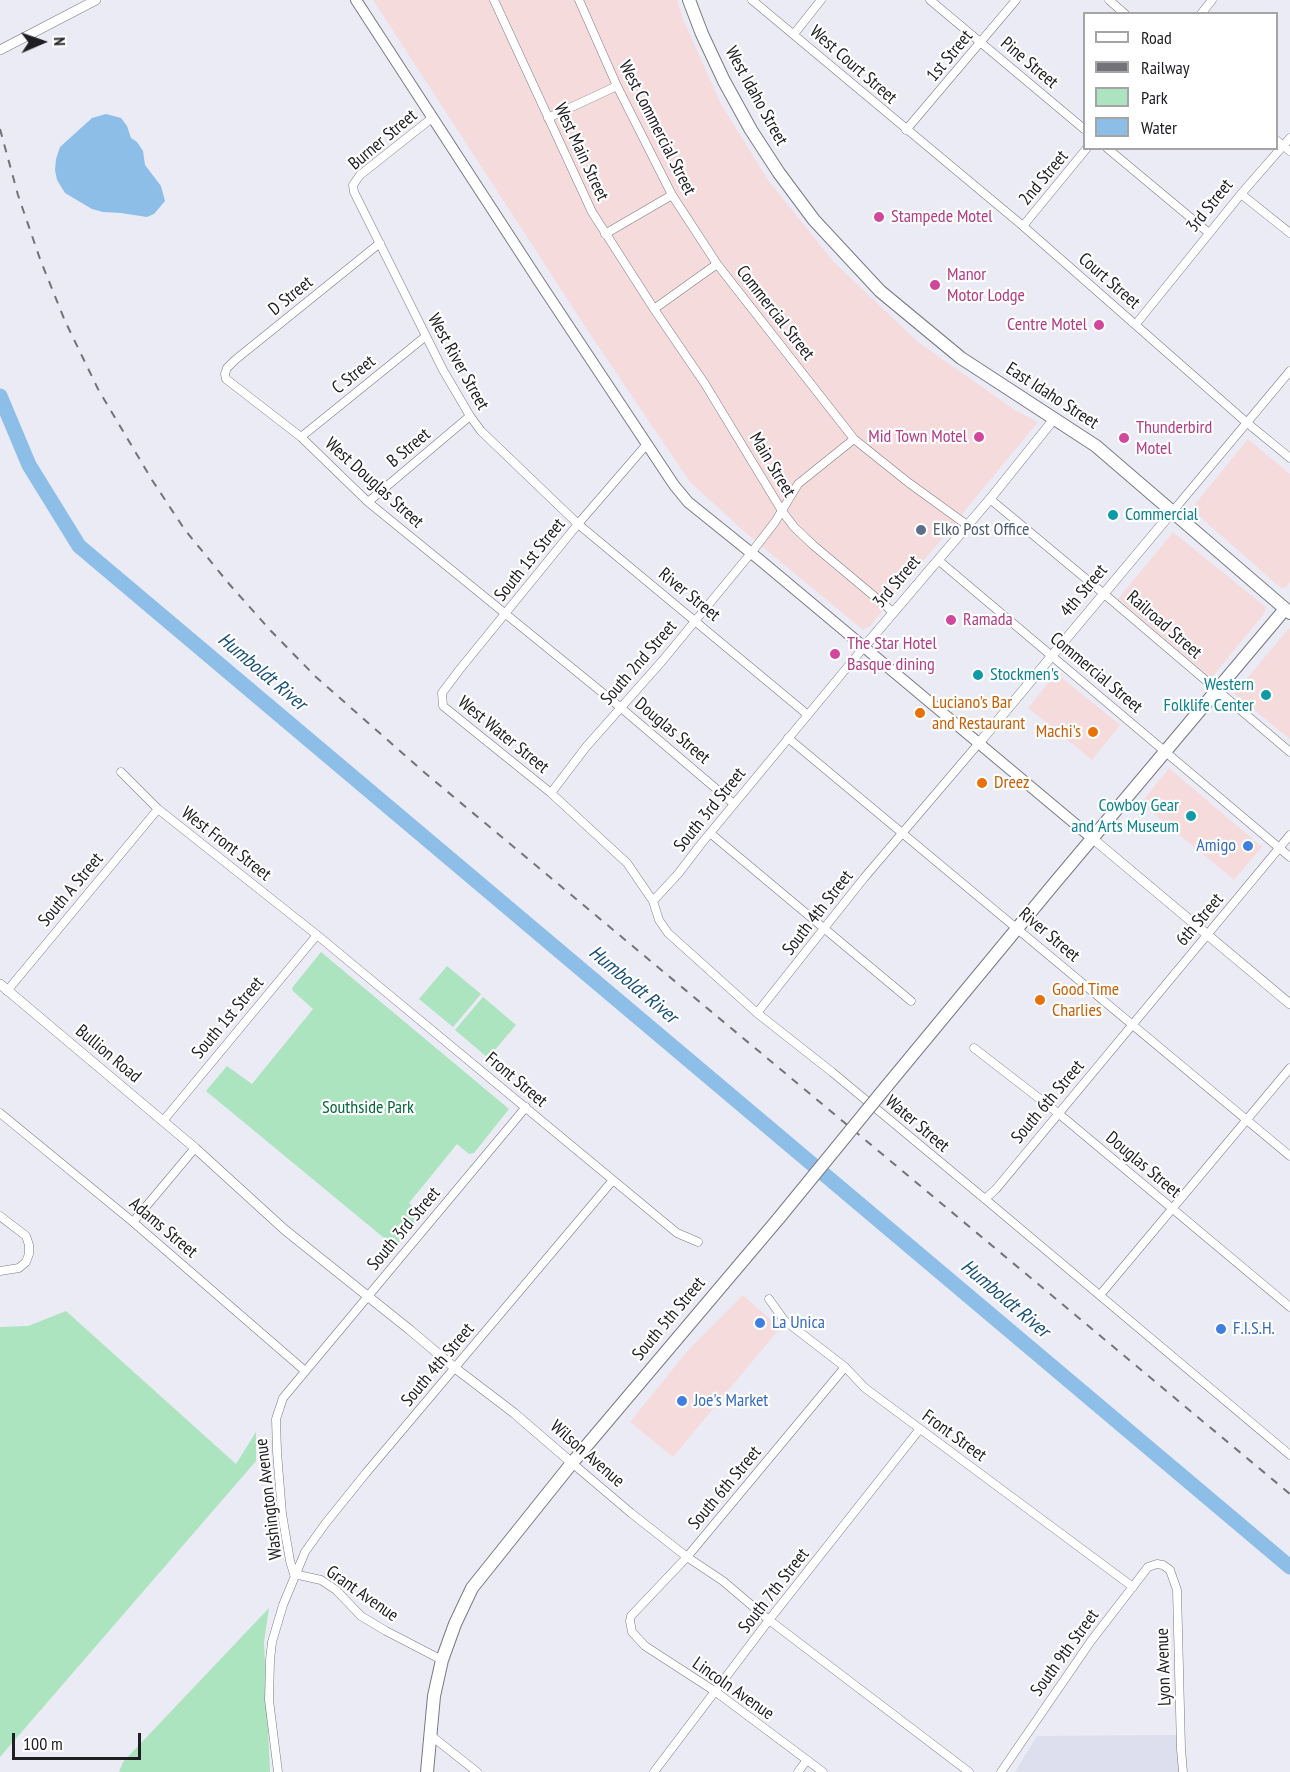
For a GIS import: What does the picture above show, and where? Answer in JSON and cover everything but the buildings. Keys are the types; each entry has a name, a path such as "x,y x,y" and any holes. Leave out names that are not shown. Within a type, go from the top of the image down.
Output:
{"main road":[{"path":"356,0 647,444 688,502 1092,838"},
{"name":"West Idaho Street","path":"689,0 702,34 735,101 762,147 802,204"},
{"name":"East Idaho Street","path":"802,204 848,259 906,314 961,358 1095,446 1288,608"},
{"name":"South 5th Street","path":"427,1772 434,1696 442,1660 459,1614 472,1588 572,1463 779,1218 1092,838 1288,608"}],"street":[{"path":"0,50 96,0"},
{"name":"West Main Street","path":"494,0 592,212 654,309"},
{"name":"West Commercial Street","path":"579,0 617,86 672,195 717,264"},
{"name":"West Court Street","path":"752,0 906,130"},
{"path":"794,34 821,0"},
{"name":"Pine Street","path":"930,0 1083,128"},
{"name":"1st Street","path":"906,130 1016,0"},
{"path":"1109,0 1123,12"},
{"path":"1203,12 1212,0"},
{"path":"548,118 617,86"},
{"name":"Burner Street","path":"353,185 360,175 380,157 432,118"},
{"name":"Court Street","path":"906,130 1023,226 1246,423 1290,458"},
{"name":"3rd Street","path":"1136,324 1241,194 1287,148 1290,138"},
{"name":"2nd Street","path":"1023,226 1086,150"},
{"path":"1109,150 1209,233"},
{"name":"West River Street","path":"353,185 358,202 443,370 470,417 578,524"},
{"path":"1241,194 1290,233"},
{"path":"605,234 672,195"},
{"name":"D Street","path":"225,374 227,368 235,360 380,243"},
{"path":"654,309 717,264"},
{"name":"Commercial Street","path":"717,264 854,439 967,525"},
{"name":"Main Street","path":"654,309 705,384 794,527 893,612"},
{"name":"C Street","path":"301,437 426,336"},
{"name":"4th Street","path":"904,833 1290,371"},
{"name":"West Douglas Street","path":"225,374 226,379 301,437 368,502 505,614"},
{"name":"B Street","path":"368,502 470,417"},
{"name":"3rd Street","path":"788,738 990,499 1054,419"},
{"path":"752,553 798,484 854,439"},
{"name":"South 1st Street","path":"441,698 442,693 460,669 578,524 647,444"},
{"name":"Railroad Street","path":"990,499 1290,752"},
{"name":"River Street","path":"578,524 808,715"},
{"name":"South 2nd Street","path":"551,793 586,747 752,553"},
{"name":"Commercial Street","path":"938,560 1290,856"},
{"name":"Douglas Street","path":"505,614 620,707 734,804"},
{"name":"West Water Street","path":"441,698 443,706 450,713 551,793"},
{"name":"River Street","path":"788,738 1018,927 1290,1156"},
{"name":"South 3rd Street","path":"653,901 678,874 788,738"},
{"name":"West Front Street","path":"122,772 158,809 317,935"},
{"name":"Water Street","path":"551,793 627,863 653,901 659,920 668,933 757,1013 832,1072 1290,1455"},
{"name":"South A Street","path":"3,987 158,809"},
{"path":"710,833 911,1001"},
{"name":"South 4th Street","path":"757,1013 823,928 904,833"},
{"name":"6th Street","path":"1132,1024 1290,835"},
{"path":"1092,838 1290,1004"},
{"name":"South 1st Street","path":"163,1121 317,935"},
{"name":"Front Street","path":"317,935 677,1233 699,1242"},
{"name":"Bullion Road","path":"3,987 195,1148"},
{"name":"South 6th Street","path":"985,1199 1132,1024"},
{"name":"Douglas Street","path":"974,1048 1058,1113 1290,1307"},
{"path":"1100,1295 1290,1068"},
{"name":"South 3rd Street","path":"304,1370 526,1107"},
{"name":"Adams Street","path":"0,1113 133,1222 304,1370"},
{"path":"133,1222 195,1148"},
{"name":"Wilson Avenue","path":"195,1148 285,1230 514,1413 631,1513 687,1557 723,1581 769,1620 969,1772"},
{"name":"South 4th Street","path":"294,1574 304,1552 320,1530 613,1180"},
{"path":"0,1216 26,1236 29,1254 26,1262 19,1268 0,1271"},
{"name":"Front Street","path":"769,1299 784,1320 845,1367 865,1388 1133,1587"},
{"name":"South 6th Street","path":"631,1627 631,1616 687,1557 845,1367"},
{"name":"Washington Avenue","path":"278,1772 269,1700 270,1660 273,1642 294,1574 282,1514 276,1419 283,1398 304,1370"},
{"name":"South 7th Street","path":"654,1772 769,1620 919,1430"},
{"name":"South 9th Street","path":"1001,1772 1090,1641 1148,1568 1157,1564 1163,1565"},
{"name":"Lyon Avenue","path":"1163,1565 1173,1575 1177,1590 1183,1772"},
{"name":"Grant Avenue","path":"294,1574 321,1580 336,1590 361,1616 442,1660"},
{"name":"Lincoln Avenue","path":"631,1627 635,1636 645,1646 716,1692 823,1772"},
{"path":"429,1734 477,1772"},
{"path":"798,1772 807,1760"}],"shaded area":[{"path":"373,0 677,0 683,19 721,104 768,180 833,261 918,342 1015,410 1038,422 870,626 863,630 747,534 690,482 590,334"},
{"path":"1248,439 1290,474 1290,582 1285,588 1281,588 1191,509"},
{"path":"1173,532 1266,607 1264,614 1211,678 1118,599"},
{"path":"1290,629 1290,739 1234,694"},
{"path":"1056,673 1120,725 1092,760 1028,708"},
{"path":"1169,768 1262,847 1234,880 1141,803"},
{"path":"743,1295 780,1328 673,1457 630,1422 689,1349"},
{"path":"1178,1735 1181,1772 1015,1772 1037,1736"}],"green space":[{"name":"Southside Park","path":"321,952 509,1109 474,1153 469,1154 457,1144 409,1203 421,1216 395,1247 206,1091 227,1066 252,1084 313,1009 292,988"},
{"path":"447,966 481,994 453,1027 419,999"},
{"path":"483,997 516,1025 488,1058 455,1030"},
{"path":"66,1311 236,1464 256,1432 256,1461 0,1757 0,1327 28,1326"},
{"path":"269,1608 264,1642 270,1772 119,1772 123,1762"}],"water":[{"path":"106,114 121,118 131,138 143,151 145,165 161,186 165,201 154,214 147,217 92,209 65,193 57,180 56,159 60,147 92,118"}],"waterway":[{"name":"Humboldt River","path":"0,396 29,465 79,546 1290,1567"}],"railway":[{"path":"0,129 18,195 40,259 65,321 98,389 152,480 185,530 271,631 316,677 425,773 1290,1494"}],"place":[{"name":"Stampede Motel","path":"879,217"},
{"name":"Manor Motor Lodge","path":"935,285"},
{"name":"Centre Motel","path":"1099,325"},
{"name":"Mid Town Motel","path":"979,437"},
{"name":"Thunderbird Motel","path":"1124,438"},
{"name":"Commercial","path":"1113,515"},
{"name":"Elko Post Office","path":"921,530"},
{"name":"Ramada","path":"951,620"},
{"name":"The Star Hotel Basque dining","path":"835,654"},
{"name":"Stockmen's","path":"978,675"},
{"name":"Western Folklife Center","path":"1266,695"},
{"name":"Luciano's Bar and Restaurant","path":"920,713"},
{"name":"Machi's","path":"1093,732"},
{"name":"Dreez","path":"982,783"},
{"name":"Cowboy Gear and Arts Museum","path":"1191,816"},
{"name":"Amigo","path":"1248,846"},
{"name":"Good Time Charlies","path":"1040,1000"},
{"name":"La Unica","path":"760,1323"},
{"name":"F.I.S.H.","path":"1221,1329"},
{"name":"Joe's Market","path":"682,1401"}]}
